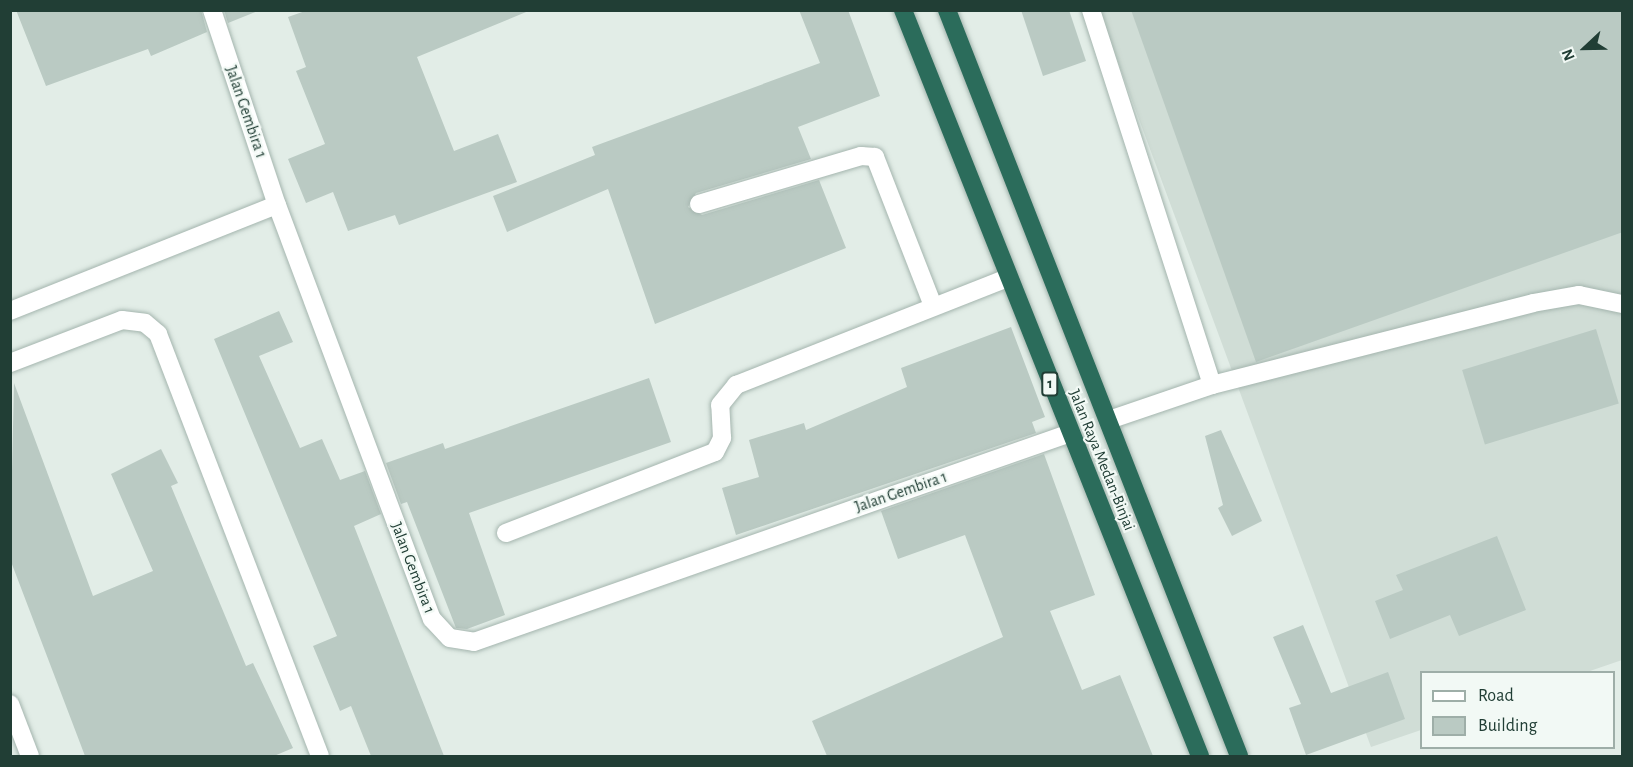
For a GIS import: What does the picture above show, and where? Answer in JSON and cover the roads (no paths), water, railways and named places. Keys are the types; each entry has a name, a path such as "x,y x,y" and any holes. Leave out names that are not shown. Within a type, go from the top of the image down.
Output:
{"highway":[{"name":"Jalan Raya Medan-Binjai","path":"903,10 1200,756"},
{"name":"Jalan Raya Medan-Binjai","path":"947,10 1239,756"}],"street":[{"name":"Jalan Gembira 1","path":"212,10 277,204 432,619 442,632 461,642 474,642 1070,434"},
{"path":"1091,10 1212,385"},
{"path":"699,204 861,156 875,157 933,306"},
{"path":"10,311 277,204"},
{"path":"506,533 715,452 722,438 720,405 736,385 1008,278"},
{"path":"1109,420 1212,385 1533,303 1579,295 1623,304"},
{"path":"10,363 122,320 145,323 158,334 320,756"},
{"path":"10,704 30,756"}]}
